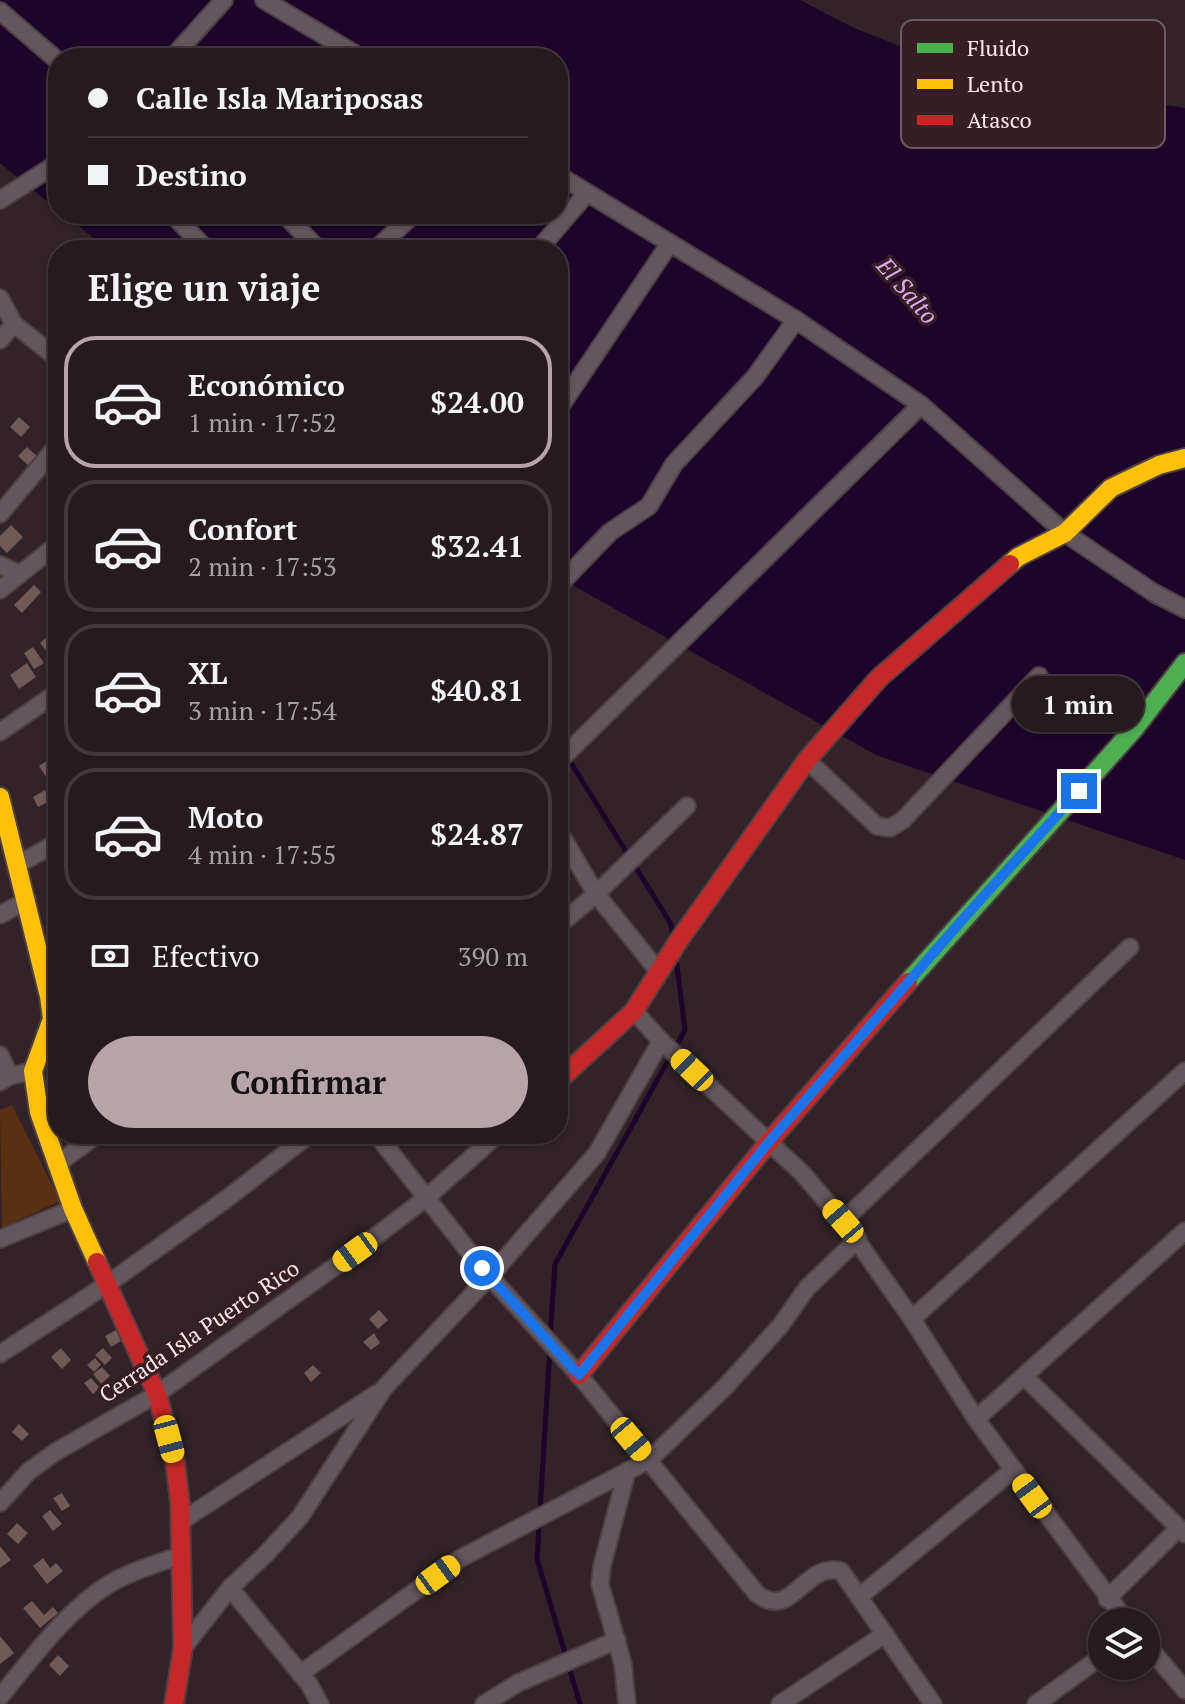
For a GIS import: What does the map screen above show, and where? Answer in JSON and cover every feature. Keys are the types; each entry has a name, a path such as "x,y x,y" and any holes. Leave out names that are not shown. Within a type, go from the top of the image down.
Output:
{"street":[{"path":"181,48 224,0"},
{"path":"264,0 345,48"},
{"path":"0,11 48,52"},
{"path":"0,200 48,169"},
{"path":"568,181 796,320 921,405 1065,533 1154,593 1185,609"},
{"path":"568,215 587,193"},
{"path":"182,224 197,240"},
{"path":"294,224 309,240"},
{"path":"386,240 403,224"},
{"path":"547,240 560,224"},
{"path":"568,395 670,243"},
{"path":"0,298 14,324 48,351"},
{"path":"568,576 610,532 649,506 674,464 755,377 796,320"},
{"path":"0,340 14,324"},
{"path":"568,752 921,405"},
{"path":"0,514 48,457"},
{"path":"568,1072 634,1011 679,940 807,760 890,668 1018,557 1065,533 1111,488 1159,465 1185,458"},
{"path":"0,590 48,552"},
{"path":"0,565 20,574"},
{"path":"579,1375 768,1143 1134,729 1185,663"},
{"path":"807,760 877,826 890,828 903,820 1039,676"},
{"path":"0,732 48,699"},
{"path":"1,806 48,986"},
{"path":"568,918 687,806"},
{"path":"568,847 596,894 659,972"},
{"path":"17,865 48,848"},
{"path":"0,915 27,900"},
{"path":"843,1221 1130,947"},
{"path":"634,1011 661,1041 803,1174 858,1239 976,1419 1115,1608"},
{"path":"48,1031 33,1071 39,1112 48,1140"},
{"path":"183,1648 230,1588 300,1517 384,1388 490,1276 597,1153 661,1041"},
{"path":"0,1055 5,1079 33,1071"},
{"path":"912,1319 1185,1071"},
{"path":"49,1144 73,1209 157,1394 175,1461 183,1648 174,1704"},
{"path":"56,1165 84,1144"},
{"path":"0,1354 109,1283 297,1144"},
{"path":"384,1144 490,1276 579,1375 757,1594 769,1603 780,1603 820,1572 830,1568 841,1571 933,1704"},
{"name":"Cerrada Isla Puerto Rico","path":"0,1503 29,1471 57,1451 157,1394 426,1198 487,1144"},
{"path":"0,1239 73,1209"},
{"path":"976,1419 1185,1231"},
{"path":"300,1674 461,1558 649,1460 727,1385 781,1325 807,1288 858,1239"},
{"path":"1024,1376 1182,1531 1107,1599"},
{"path":"180,1522 384,1388"},
{"path":"859,1597 1013,1470"},
{"path":"627,1471 600,1584 623,1664 627,1704"},
{"path":"0,1697 62,1623 91,1597 132,1573 179,1556"},
{"path":"230,1588 300,1674 320,1704"},
{"path":"780,1704 885,1634"},
{"path":"484,1704 518,1683 617,1640"},
{"path":"1160,1660 1185,1688"},
{"path":"1036,1704 1088,1666"}],"shaded area":[{"path":"12,1105 60,1201 2,1228 0,1110"}],"water":[{"name":"El Salto","path":"0,0 800,0 854,28 901,47 901,148 1165,148 1165,105 1185,108 1185,860 876,755 568,583 568,240 96,240 76,224 568,224 568,48 48,48 48,202 0,163"}],"building":[{"path":"19,417 30,427 21,437 10,427"},
{"path":"27,447 39,458 30,467 18,456"},
{"path":"11,525 23,537 7,553 0,546 0,536"},
{"path":"34,585 41,592 22,613 14,605"},
{"path":"48,636 48,653 40,643"},
{"path":"33,647 44,663 34,669 24,653"},
{"path":"27,663 36,677 19,689 10,675"},
{"path":"48,760 48,780 39,766"},
{"path":"45,790 48,802 38,807 33,797"},
{"path":"379,1310 388,1320 378,1329 369,1319"},
{"path":"116,1330 121,1341 111,1347 105,1336"},
{"path":"374,1333 380,1343 371,1350 363,1342"},
{"path":"61,1348 71,1360 62,1369 51,1357"},
{"path":"103,1348 112,1358 105,1365 95,1355"},
{"path":"95,1358 101,1365 94,1372 87,1365"},
{"path":"313,1365 321,1373 311,1382 304,1373"},
{"path":"102,1367 110,1376 101,1384 93,1374"},
{"path":"91,1378 100,1388 93,1394 84,1383"},
{"path":"19,1424 29,1434 22,1441 12,1432"},
{"path":"62,1493 70,1506 62,1511 53,1498"},
{"path":"50,1510 62,1524 53,1531 42,1516"},
{"path":"17,1523 28,1533 18,1544 7,1534"},
{"path":"0,1546 11,1560 0,1568"},
{"path":"43,1558 50,1568 56,1563 63,1571 47,1584 33,1566"},
{"path":"32,1601 44,1615 53,1607 58,1613 40,1628 23,1608"},
{"path":"0,1636 14,1653 0,1664"},
{"path":"58,1655 69,1666 60,1676 49,1665"}],"waterway":[{"path":"568,758 671,924 673,936"},
{"path":"550,1338 555,1264 685,1030 676,958"},
{"path":"550,1348 537,1559 580,1704"}],"traffic: fast":[{"path":"908,982 1134,729 1185,663"}],"traffic: slow":[{"path":"1010,564 1065,533 1111,488 1159,465 1185,458"},
{"path":"0,797 48,992"},
{"path":"48,1030 33,1071 39,1112 48,1138"},
{"path":"50,1144 73,1209 97,1262"}],"traffic: jam":[{"path":"568,1072 634,1011 679,940 807,760 879,678 1010,564"},
{"path":"579,1375 768,1143 908,982"},
{"path":"97,1262 157,1394 175,1461 180,1503 183,1648 174,1704"}],"route":[{"path":"482,1268 579,1375 860,1035 1079,791"}]}
